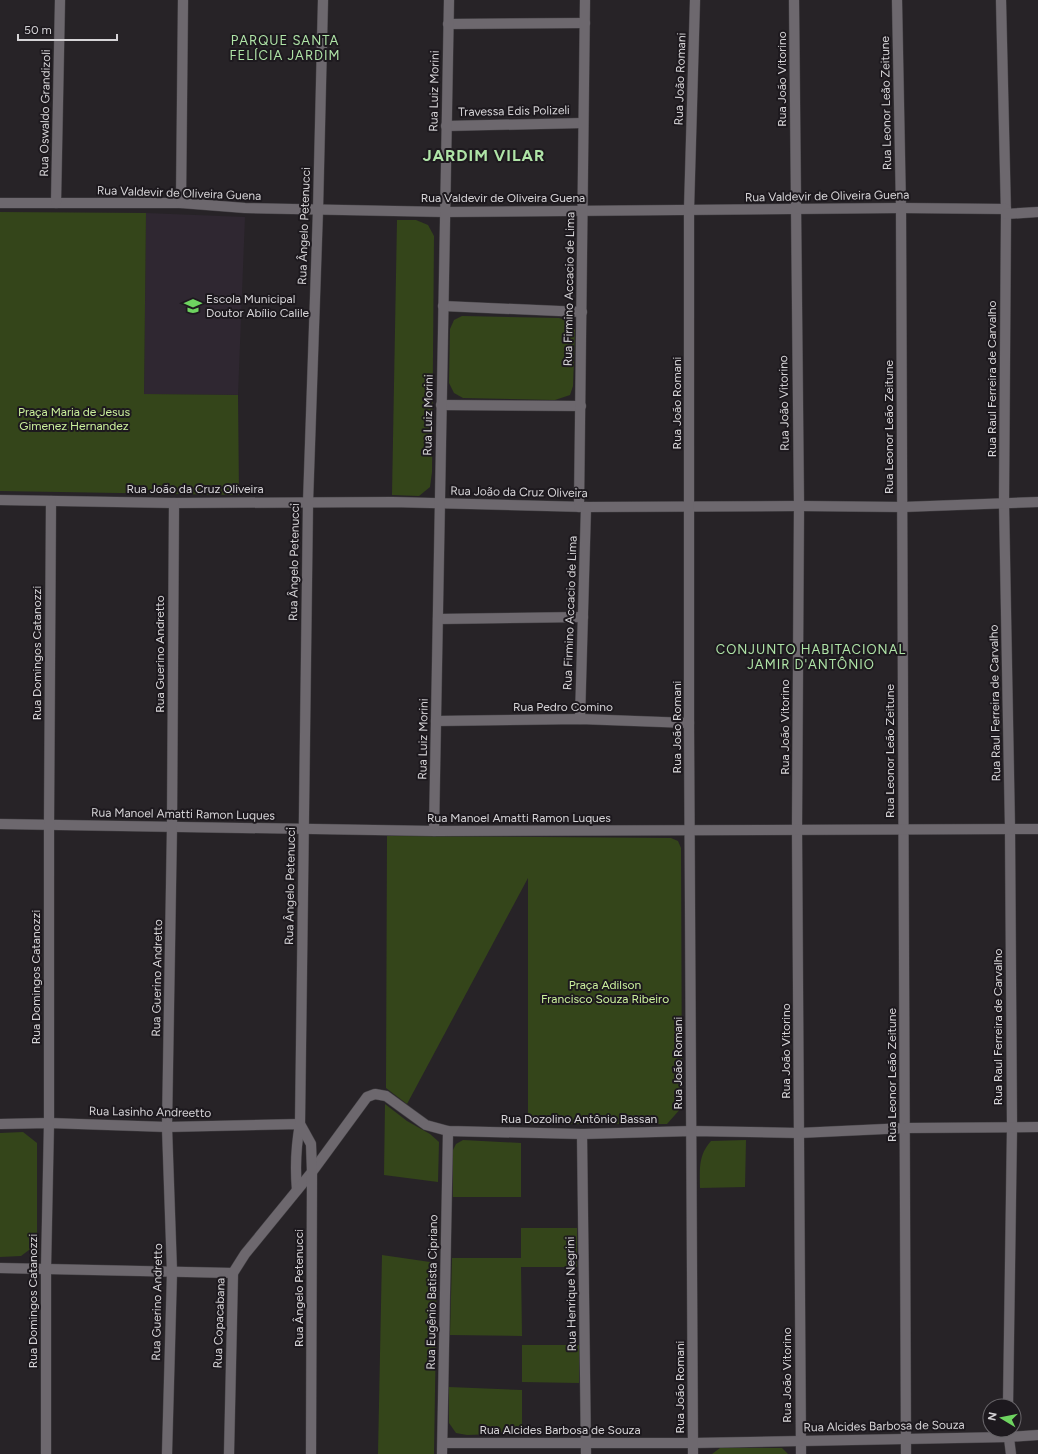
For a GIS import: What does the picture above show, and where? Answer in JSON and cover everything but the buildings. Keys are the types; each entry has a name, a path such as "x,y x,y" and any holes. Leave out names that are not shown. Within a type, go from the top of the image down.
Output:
{"street":[{"name":"Rua Oswaldo Grandizoli","path":"56,203 60,0"},
{"path":"181,203 183,0"},
{"name":"Rua Ângelo Petenucci","path":"297,1190 295,1171 297,1139 300,1124 308,503 318,210 323,0"},
{"name":"Rua Luiz Morini","path":"434,831 449,0"},
{"name":"Rua Firmino Accacio de Lima","path":"580,719 583,617 581,406 585,0"},
{"name":"Rua João Romani","path":"693,1454 689,723 689,210 695,0"},
{"name":"Rua João Vitorino","path":"794,0 799,506 798,829 801,1454"},
{"name":"Rua Leonor Leão Zeitune","path":"897,0 901,208 903,507 906,1454"},
{"name":"Rua Raul Ferreira de Carvalho","path":"1001,0 1006,212 1004,503 1010,828 1012,1127 1008,1398"},
{"path":"448,24 585,23"},
{"name":"Travessa Edis Polizeli","path":"446,126 583,123"},
{"name":"Rua Valdevir de Oliveira Guena","path":"0,204 181,203 245,208 445,212 901,208 1038,212"},
{"path":"443,306 582,312"},
{"path":"441,405 581,406"},
{"name":"Rua João da Cruz Oliveira","path":"0,500 174,503 392,502 583,507 903,507 1038,502"},
{"name":"Rua Domingos Catanozzi","path":"46,1454 46,1269 50,1123 49,825 51,501"},
{"name":"Rua Guerino Andretto","path":"167,1454 172,1272 167,1127 172,826 174,503"},
{"path":"438,619 583,617"},
{"name":"Rua Pedro Comino","path":"436,721 580,719 689,723"},
{"name":"Rua Manoel Amatti Ramon Luques","path":"0,824 434,831 1038,829"},
{"name":"Rua Dozolino Antônio Bassan","path":"312,1172 367,1097 375,1094 386,1096 426,1125 448,1131 582,1134 692,1131 799,1133 906,1128 1038,1127"},
{"name":"Rua Lasinho Andreetto","path":"0,1124 50,1123 167,1127 300,1124"},
{"name":"Rua Ângelo Petenucci","path":"300,1124 311,1144 312,1172 311,1454"},
{"name":"Rua Eugênio Batista Cipriano","path":"442,1454 448,1131"},
{"name":"Rua Henrique Negrini","path":"582,1134 586,1454"},
{"name":"Rua Copacabana","path":"229,1454 233,1273 244,1254 312,1172"},
{"path":"0,1268 233,1273"},
{"name":"Rua Alcides Barbosa de Souza","path":"1022,1434 1038,1435"},
{"name":"Rua Alcides Barbosa de Souza","path":"443,1443 693,1443 906,1439 982,1435"},
{"path":"1009,1438 1011,1454"}],"shaded area":[{"name":"Escola Municipal Doutor Abílio Calile","path":"146,213 245,217 238,395 144,394"}],"green space":[{"name":"Praça Maria de Jesus Gimenez Hernandez","path":"0,212 146,213 144,394 238,395 239,495 0,491"},
{"path":"397,220 416,220 428,225 434,236 432,472 430,487 419,496 392,495"},
{"path":"462,316 559,318 569,321 575,330 573,386 570,395 555,400 463,398 454,393 449,383 450,329 454,320"},
{"name":"Praça Adilson Francisco Souza Ribeiro","path":"387,836 671,838 678,841 681,848 682,1107 667,1124 528,1124 528,878 407,1104 386,1088"},
{"path":"385,1104 407,1121 430,1134 439,1142 438,1182 384,1175"},
{"path":"23,1132 37,1143 37,1244 21,1256 0,1257 0,1133"},
{"path":"463,1140 521,1143 521,1197 453,1197 453,1150 456,1144"},
{"path":"746,1140 745,1187 700,1188 700,1168 702,1157 711,1141"},
{"path":"521,1228 577,1228 577,1267 521,1267 522,1336 450,1335 452,1258 521,1258"},
{"path":"382,1255 437,1263 434,1454 378,1454"},
{"path":"522,1345 579,1345 579,1383 522,1382"},
{"path":"449,1387 522,1390 522,1433 467,1435 456,1433 449,1423"},
{"path":"720,1448 782,1448 788,1454 712,1454"}],"place":[{"name":"Escola Municipal Doutor Abílio Calile","path":"193,306"}],"district":[{"name":"PARQUE SANTA FELÍCIA JARDIM","path":"285,48"},
{"name":"JARDIM VILAR","path":"484,155"},
{"name":"CONJUNTO HABITACIONAL JAMIR D'ANTÔNIO","path":"811,656"}]}
